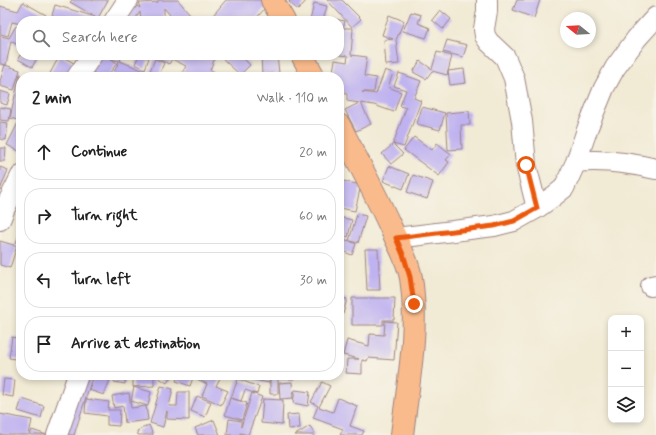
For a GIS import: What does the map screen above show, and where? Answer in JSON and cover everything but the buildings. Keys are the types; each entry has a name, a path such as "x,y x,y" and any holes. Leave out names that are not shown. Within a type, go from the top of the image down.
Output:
{"main road":[{"path":"272,0 281,16"},
{"path":"305,60 311,72"},
{"path":"344,134 370,182 396,238 410,277 414,304 414,344 402,435"}],"street":[{"path":"117,16 128,0"},
{"path":"487,0 484,29 485,36 489,42 505,57 514,78 522,121 526,165 537,208"},
{"path":"396,238 494,226 514,221 537,208 564,188 576,162 604,88 637,38 656,17"},
{"path":"80,72 89,60"},
{"path":"576,162 594,160 638,165 656,169"},
{"path":"0,220 16,186"},
{"path":"57,435 76,380"}],"route":[{"path":"414,304 410,277 396,238 494,226 514,221 537,208 526,165"}]}
